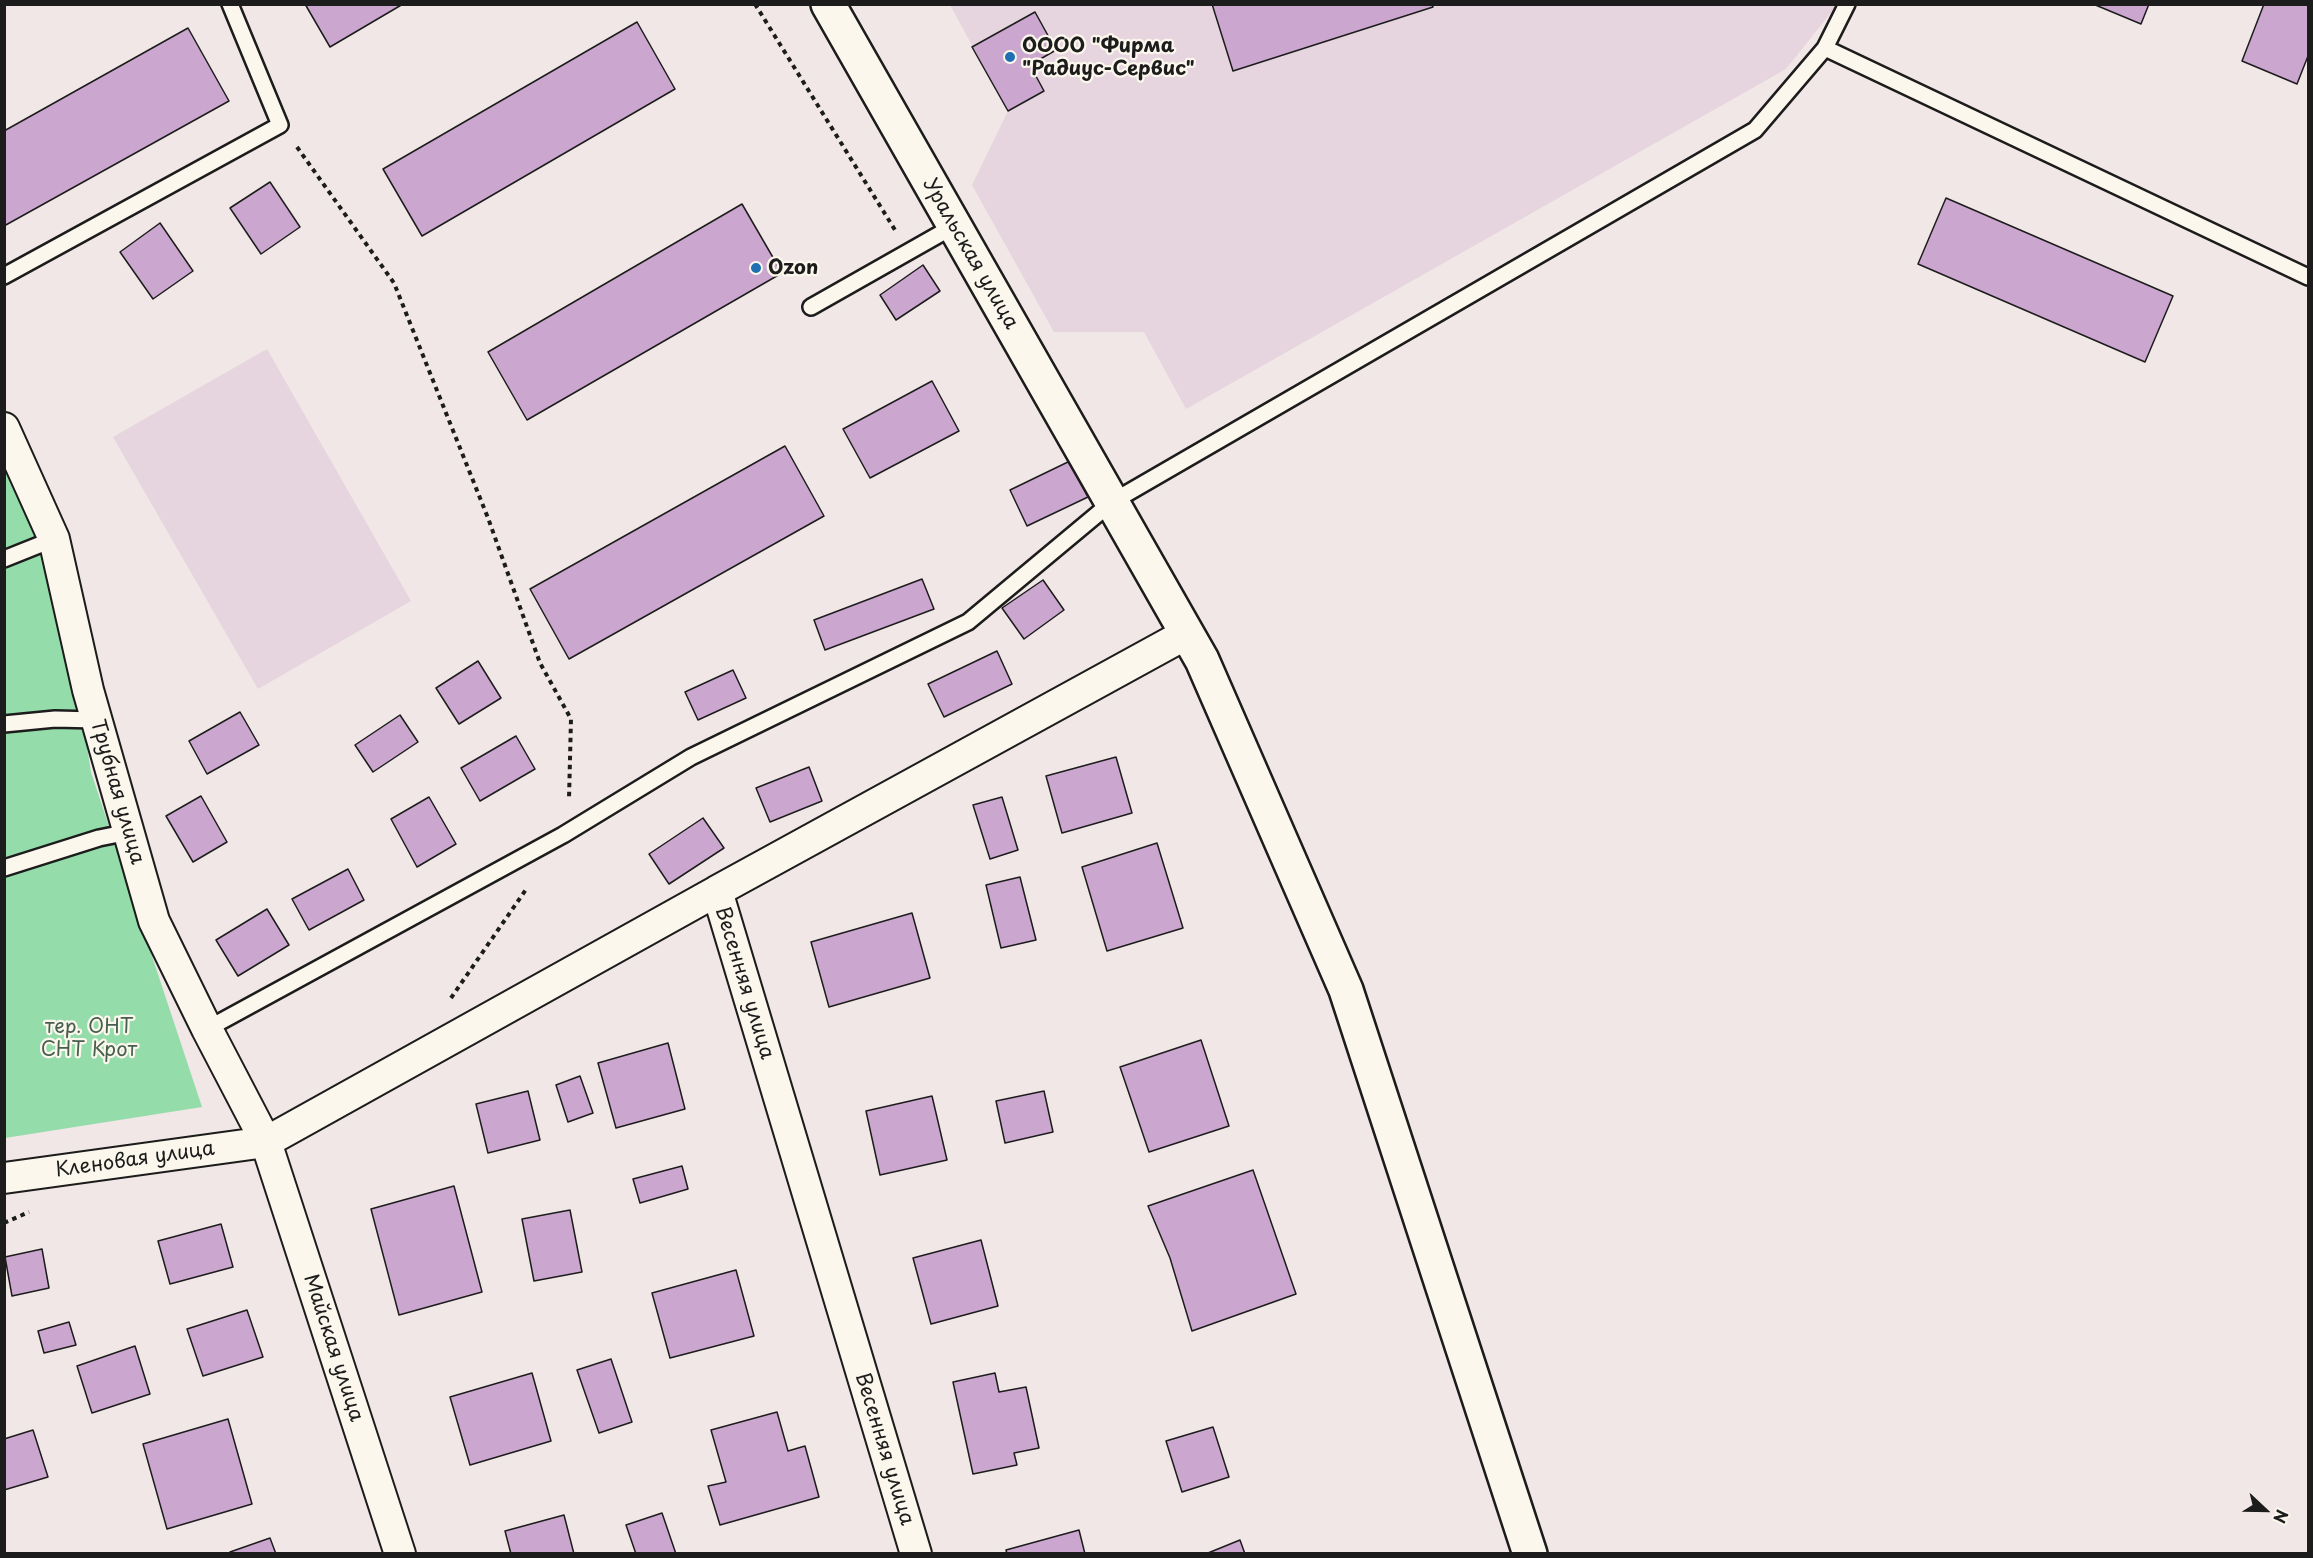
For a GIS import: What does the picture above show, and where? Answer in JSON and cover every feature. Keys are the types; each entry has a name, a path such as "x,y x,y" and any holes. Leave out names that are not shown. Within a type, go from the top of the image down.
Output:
{"street":[{"name":"Уральская улица","path":"828,4 1202,660 1346,990 1530,1554"},
{"name":"Трубная улица","path":"4,428 54,539 96,720 154,921 266,1142"},
{"name":"Весенняя улица","path":"916,1554 717,891 1186,634"},
{"path":"266,1142 717,891"},
{"name":"Кленовая улица","path":"4,1178 266,1142"},
{"name":"Майская улица","path":"266,1142 400,1554"}],"lane":[{"path":"4,276 280,125 230,4"},
{"path":"207,1029 563,835 691,757 968,622 1112,502 1755,130 1825,48 1847,4"},
{"path":"1825,48 2308,277"},
{"path":"811,307 954,226"},
{"path":"4,559 54,539"},
{"path":"4,724 55,719 96,720"},
{"path":"4,868 99,838 129,832"}],"path":[{"path":"755,4 908,251"},
{"path":"280,125 394,283 488,518 540,663 571,719 571,793 563,835"},
{"path":"445,1007 530,883"}],"shaded area":[{"path":"950,5 1837,5 1786,69 1186,409 1144,332 1054,332 972,185 1008,111"},
{"path":"267,349 411,601 258,689 113,437"}],"green space":[{"name":"тер. ОНТ СНТ Крот","path":"4,460 54,539 91,772 202,1107 5,1138"}],"building":[{"path":"305,4 403,4 330,47"},
{"path":"1212,4 1432,4 1433,7 1233,71"},
{"path":"2093,4 2149,4 2141,24"},
{"path":"2264,4 2308,4 2308,56 2297,84 2242,61"},
{"name":"ОООО \"Фирма \"Радиус-Сервис\"","path":"1035,12 1056,50 1030,65 1044,91 1008,111 972,47"},
{"path":"637,22 675,89 422,236 383,169"},
{"path":"188,28 229,101 4,226 4,131"},
{"path":"270,182 300,227 261,254 230,208"},
{"path":"1946,198 2173,296 2145,362 1918,264"},
{"path":"742,204 782,273 527,420 488,352"},
{"path":"160,223 193,271 153,299 120,252"},
{"path":"923,265 940,291 896,320 880,295"},
{"path":"932,381 959,431 870,478 843,429"},
{"path":"785,446 824,516 569,659 530,589"},
{"path":"1070,461 1088,497 1027,526 1010,490"},
{"path":"922,579 934,609 825,650 814,620"},
{"path":"1043,580 1064,610 1024,639 1002,608"},
{"path":"997,651 1012,684 944,717 928,684"},
{"path":"478,661 501,698 459,724 436,688"},
{"path":"733,670 746,698 698,720 685,692"},
{"path":"240,712 259,745 207,774 189,741"},
{"path":"400,715 418,742 373,772 355,745"},
{"path":"516,736 535,769 480,801 461,768"},
{"path":"1116,757 1132,813 1062,833 1046,776"},
{"path":"809,767 822,801 770,822 756,788"},
{"path":"201,796 227,842 193,862 166,816"},
{"path":"429,797 456,844 417,867 391,819"},
{"path":"1002,797 1018,850 990,859 973,805"},
{"path":"703,818 724,848 669,884 649,854"},
{"path":"1157,843 1183,928 1107,951 1082,867"},
{"path":"348,869 364,900 309,930 292,899"},
{"path":"1020,877 1036,940 1001,948 986,885"},
{"path":"267,909 289,945 238,976 216,940"},
{"path":"912,913 930,978 829,1007 811,942"},
{"path":"1201,1040 1229,1126 1149,1152 1120,1067"},
{"path":"668,1043 685,1109 616,1128 598,1063"},
{"path":"580,1076 593,1113 568,1122 556,1085"},
{"path":"528,1091 540,1140 488,1153 476,1104"},
{"path":"1044,1091 1053,1132 1005,1143 996,1101"},
{"path":"932,1096 947,1160 880,1175 866,1111"},
{"path":"682,1166 688,1189 640,1203 633,1179"},
{"path":"1253,1170 1296,1294 1192,1331 1170,1258 1148,1206"},
{"path":"454,1186 482,1292 399,1315 371,1209"},
{"path":"570,1210 582,1272 534,1281 522,1219"},
{"path":"221,1224 233,1267 170,1284 158,1241"},
{"path":"981,1240 998,1306 931,1324 913,1258"},
{"path":"42,1249 49,1288 12,1296 5,1257"},
{"path":"736,1270 754,1336 670,1358 652,1293"},
{"path":"247,1310 263,1357 203,1376 187,1329"},
{"path":"69,1322 76,1345 44,1353 38,1331"},
{"path":"135,1346 150,1394 92,1413 77,1366"},
{"path":"611,1359 632,1422 599,1433 577,1370"},
{"path":"532,1373 551,1441 470,1465 450,1397"},
{"path":"995,1373 999,1392 1026,1387 1039,1448 1014,1453 1017,1465 973,1474 953,1382"},
{"path":"777,1412 788,1451 805,1446 819,1497 720,1525 708,1486 726,1482 711,1430"},
{"path":"228,1419 252,1504 167,1529 143,1444"},
{"path":"1213,1427 1229,1477 1182,1492 1166,1441"},
{"path":"33,1430 48,1477 4,1490 4,1439"},
{"path":"662,1513 676,1554 636,1554 626,1525"},
{"path":"564,1515 574,1554 511,1554 505,1531"},
{"path":"1079,1530 1085,1554 1007,1554 1006,1550"},
{"path":"270,1538 276,1554 230,1554 230,1552"},
{"path":"1240,1540 1245,1554 1208,1553"}],"place":[{"name":"ОООО \"Фирма \"Радиус-Сервис\"","path":"1010,57"},
{"name":"Ozon","path":"756,268"}]}
